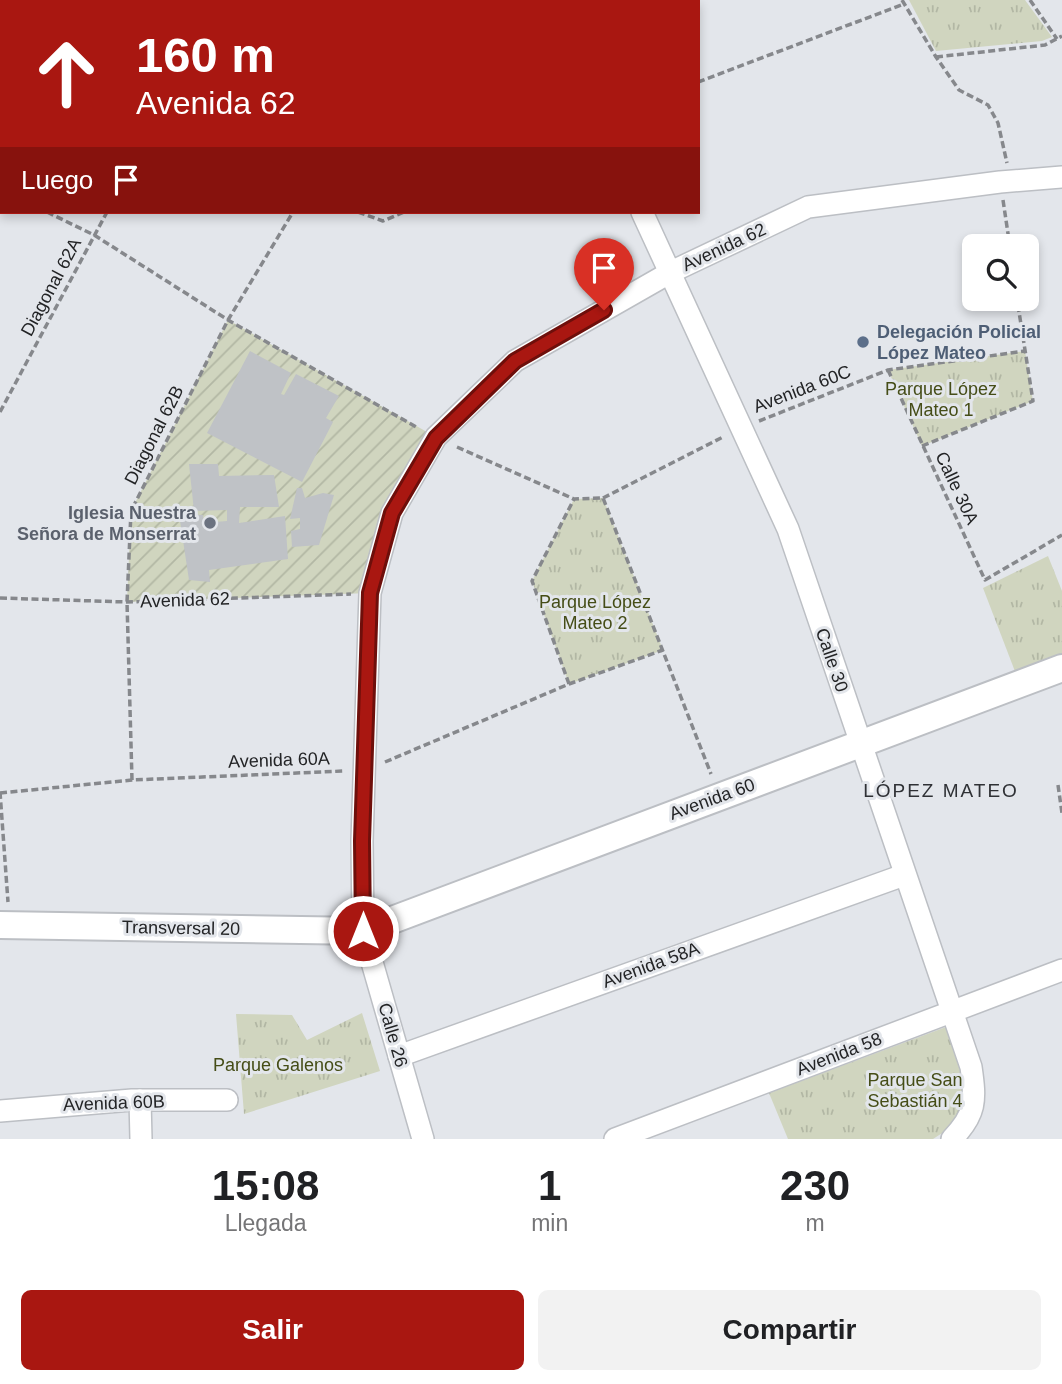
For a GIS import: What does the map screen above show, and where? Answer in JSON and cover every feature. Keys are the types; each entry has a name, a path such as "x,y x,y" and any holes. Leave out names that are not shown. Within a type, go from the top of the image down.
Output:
{"street":[{"name":"Avenida 62","path":"370,593 392,513 436,438 515,361 671,272 808,207 1000,182 1062,177"},
{"name":"Calle 30","path":"643,214 788,528 950,1012 971,1067 975,1098 967,1123 952,1139"},
{"name":"Calle 26","path":"370,593 363,931 423,1139"},
{"name":"Avenida 60","path":"363,931 1062,668"},
{"name":"Avenida 58A","path":"399,1056 904,875"},
{"name":"Transversal 20","path":"5,925 363,931"},
{"name":"Avenida 58","path":"615,1139 1062,970"},
{"name":"Avenida 60B","path":"0,1111 140,1100 228,1100"},
{"path":"140,1100 141,1139"}],"path":[{"path":"936,57 1045,45 1060,37 1030,0"},
{"path":"700,81 903,2 959,90 988,106 999,123 1009,158 1000,182 1008,234"},
{"name":"Diagonal 62A","path":"0,412 106,214"},
{"name":"Diagonal 62B","path":"132,780 127,602 131,511 228,320 292,214"},
{"path":"364,214 383,221 399,214"},
{"path":"922,446 1033,401 1019,311"},
{"name":"Avenida 60C","path":"603,498 741,428 888,370 1025,351"},
{"name":"Calle 30A","path":"888,370 985,579 1062,536"},
{"path":"569,684 532,581 574,499"},
{"name":"Avenida 62","path":"0,598 127,602 370,593"},
{"name":"Avenida 60A","path":"0,793 132,780 365,771 569,684 663,650"},
{"path":"1058,785 1062,813"},
{"path":"0,793 5,925"}],"green space":[{"path":"909,0 1025,0 1052,37 1042,41 936,51"},
{"path":"228,320 436,437 392,513 370,593 127,602 131,511"},
{"name":"Parque López Mateo 1","path":"1025,351 1033,401 922,446 888,370"},
{"name":"Parque López Mateo 2","path":"603,498 663,650 569,684 532,581 574,499"},
{"path":"1048,556 1062,591 1062,655 1016,674 983,588"},
{"name":"Parque Galenos","path":"362,1013 380,1071 244,1114 236,1014 292,1015 307,1040"},
{"name":"Parque San Sebastián 4","path":"946,1027 965,1086 965,1103 950,1128 933,1139 788,1139 769,1093"}],"building":[{"path":"250,351 291,373 281,394 284,395 296,374 339,396 326,418 333,422 302,482 207,433"},
{"name":"Iglesia Nuestra Señora de Monserrat","path":"189,464 218,464 219,476 274,475 279,507 240,507 239,523 285,516 288,559 209,570 210,582 189,580 179,514 203,515 204,523 227,521 227,510 194,511"},
{"path":"297,488 302,488 305,498 323,493 334,495 319,545 292,547 291,531 300,529 300,518 290,519"}],"place":[{"name":"Delegación Policial López Mateo","path":"863,342"},
{"name":"Iglesia Nuestra Señora de Monserrat","path":"210,523"}],"district":[{"name":"LÓPEZ MATEO","path":"941,790"}],"route":[{"path":"363,931 362,841 370,593 392,513 436,438 515,361 604,310"}]}
